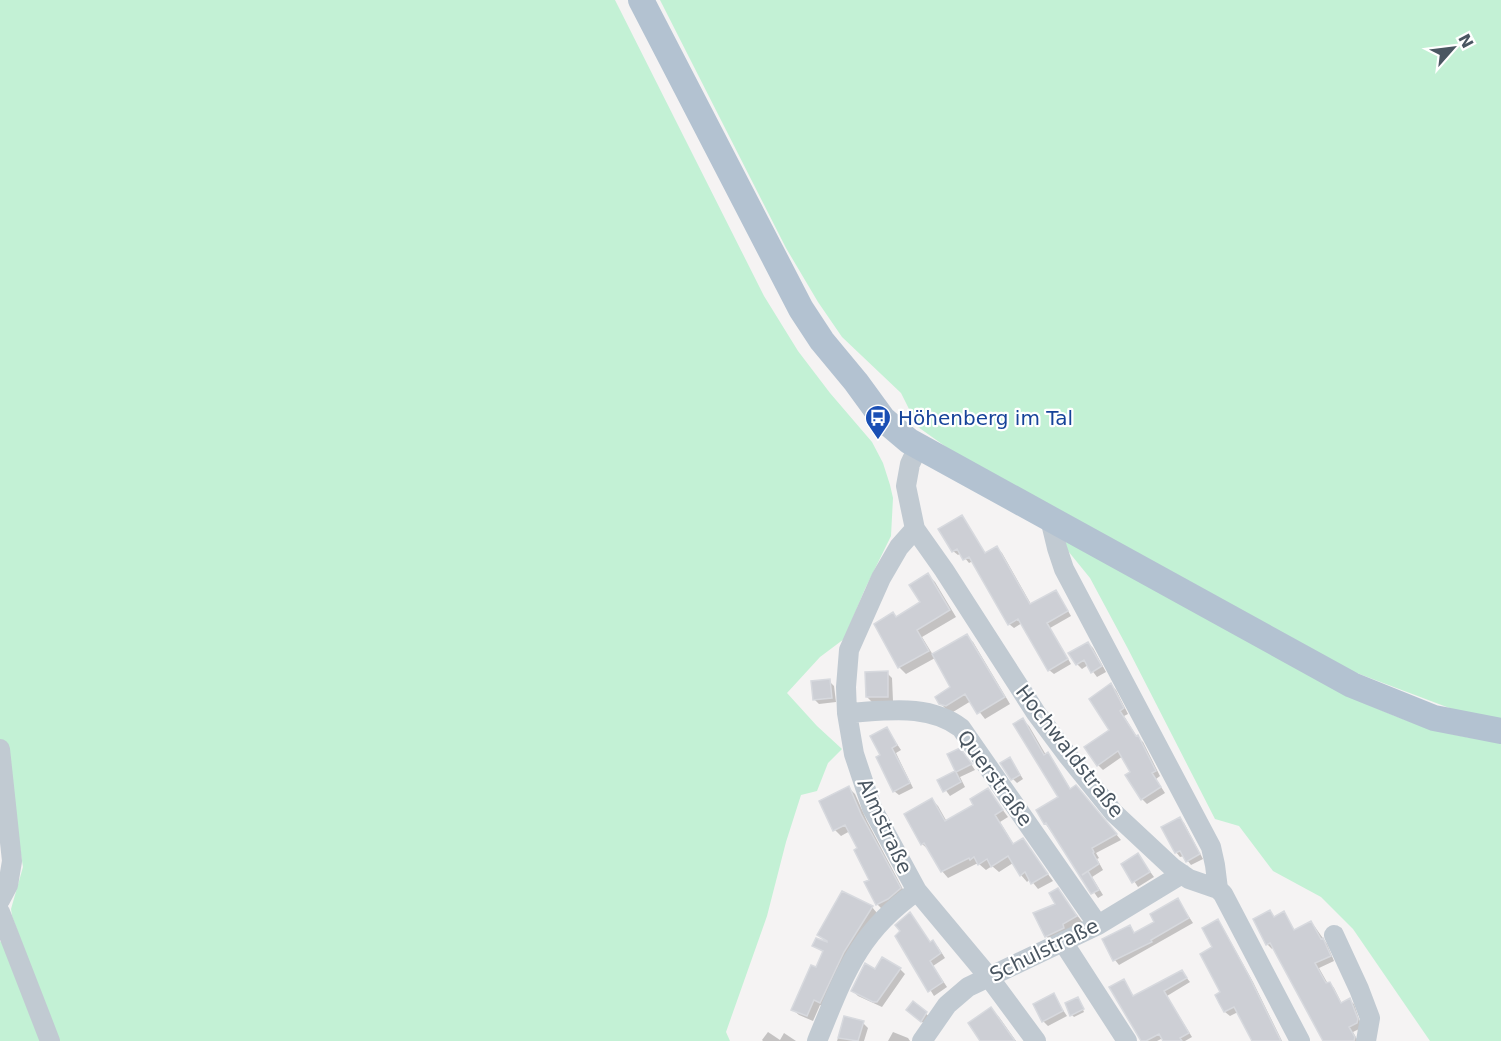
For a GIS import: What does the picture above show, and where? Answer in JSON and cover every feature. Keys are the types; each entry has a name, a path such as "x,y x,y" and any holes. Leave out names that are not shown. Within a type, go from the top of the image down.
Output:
{"main road":[{"path":"641,0 801,309 822,341 890,427 901,436 1352,685 1434,718 1501,731"}],"street":[{"path":"915,529 908,501 906,480 910,464 919,445"},
{"path":"1050,519 1056,548 1064,569 1211,847 1218,889 1300,1041"},
{"name":"Almstraße","path":"915,529 891,560 854,635 847,665 848,713 854,754 872,808 917,891 988,976 1036,1041"},
{"name":"Hochwaldstraße","path":"915,529 1036,713 1114,813 1182,874 1218,889"},
{"name":"Querstraße","path":"848,713 928,711 948,719 961,728 1098,925"},
{"path":"0,749 12,861 8,885 0,900"},
{"name":"Schulstraße","path":"922,1041 937,1017 957,995 988,976 1098,925 1182,874"},
{"path":"817,1041 858,949 888,914 917,891"},
{"path":"0,912 50,1041"},
{"path":"1334,935 1370,1018 1366,1041"},
{"path":"1063,942 1127,1041"}],"green space":[{"path":"0,0 615,0 764,296 798,351 872,442 883,463 893,498 891,536 844,639 820,657 787,693 842,749 828,763 817,791 801,795 767,916 726,1032 730,1041 58,1041 12,916 11,909 23,867 11,792 0,752"},
{"path":"660,0 1501,0 1501,721 1460,712 1354,672 949,449 918,427 901,393 842,337 818,302 786,248"},
{"path":"1067,539 1340,691 1434,729 1501,742 1501,1041 1430,1041 1353,929 1321,897 1273,871 1239,826 1215,819 1090,578 1064,546"},
{"path":"0,941 2,943 40,1041 0,1041"}],"building":[{"path":"962,515 985,553 997,546 1030,604 1056,590 1068,611 1047,623 1068,659 1048,671 1018,619 1008,625 969,557 963,560 957,549 952,552 938,529"},
{"path":"928,573 950,610 917,630 929,651 898,668 874,624 893,612 896,617 920,602 909,585"},
{"path":"967,634 1005,697 977,714 965,694 946,706 939,704 935,697 950,687 932,654"},
{"path":"1088,642 1102,666 1091,673 1084,660 1076,665 1068,653"},
{"path":"888,671 888,697 866,697 865,672"},
{"path":"830,679 832,698 813,700 811,681"},
{"path":"1111,683 1124,708 1120,711 1136,736 1138,735 1156,771 1152,773 1161,787 1141,800 1125,775 1130,772 1118,751 1097,766 1084,747 1109,730 1089,699"},
{"path":"1023,718 1044,755 1048,752 1070,789 1076,785 1117,834 1092,848 1099,864 1088,871 1099,890 1091,894 1036,810 1058,797 1013,724"},
{"path":"887,727 897,745 892,748 910,783 893,792 876,757 880,755 870,736"},
{"path":"960,748 972,764 956,772 961,782 943,792 937,780 955,771 947,754"},
{"path":"1010,757 1020,775 1011,780 1000,763"},
{"path":"849,786 861,814 901,888 876,905 864,882 869,880 854,850 857,848 845,825 833,831 819,801"},
{"path":"988,788 1003,810 995,815 1013,844 1023,838 1048,874 1031,884 1025,872 1020,876 1008,856 991,867 987,859 978,865 974,857 970,860 969,858 941,872 924,843 921,845 904,814 932,798 945,821 973,805 970,799"},
{"path":"1180,817 1200,854 1186,862 1180,851 1175,853 1161,827"},
{"path":"1138,853 1150,872 1132,883 1121,864"},
{"path":"1058,888 1077,916 1063,924 1064,928 1045,937 1033,913 1055,904 1049,893"},
{"path":"842,891 873,906 844,952 820,1003 814,1000 807,1016 791,1010 811,965 816,967 823,951 812,946 816,938 827,942 817,935"},
{"path":"1178,898 1189,918 1151,940 1152,942 1113,961 1102,939 1130,925 1134,933 1154,922 1150,914"},
{"path":"1270,910 1274,917 1284,911 1294,930 1311,921 1321,939 1323,938 1331,956 1315,963 1326,983 1330,982 1341,1003 1350,998 1358,1019 1357,1023 1349,1027 1355,1037 1354,1041 1323,1041 1270,943 1266,945 1253,919"},
{"path":"910,912 930,942 933,940 941,953 930,961 943,982 928,992 895,936 900,931 895,925"},
{"path":"1218,919 1281,1041 1252,1041 1234,1007 1224,1012 1219,1003 1215,995 1220,992 1200,954 1212,947 1202,928"},
{"path":"882,957 901,968 877,1002 851,991 865,963 875,969"},
{"path":"1182,970 1187,978 1164,991 1189,1033 1180,1038 1182,1041 1163,1041 1159,1034 1146,1041 1141,1041 1109,987 1124,979 1133,996"},
{"path":"1054,993 1063,1011 1042,1022 1033,1004"},
{"path":"1078,997 1084,1009 1070,1016 1065,1003"},
{"path":"913,1001 927,1012 921,1022 906,1010"},
{"path":"991,1007 1015,1041 980,1041 968,1023"},
{"path":"844,1016 864,1021 858,1041 838,1038"}],"place":[{"name":"Höhenberg im Tal","path":"878,441"}]}
